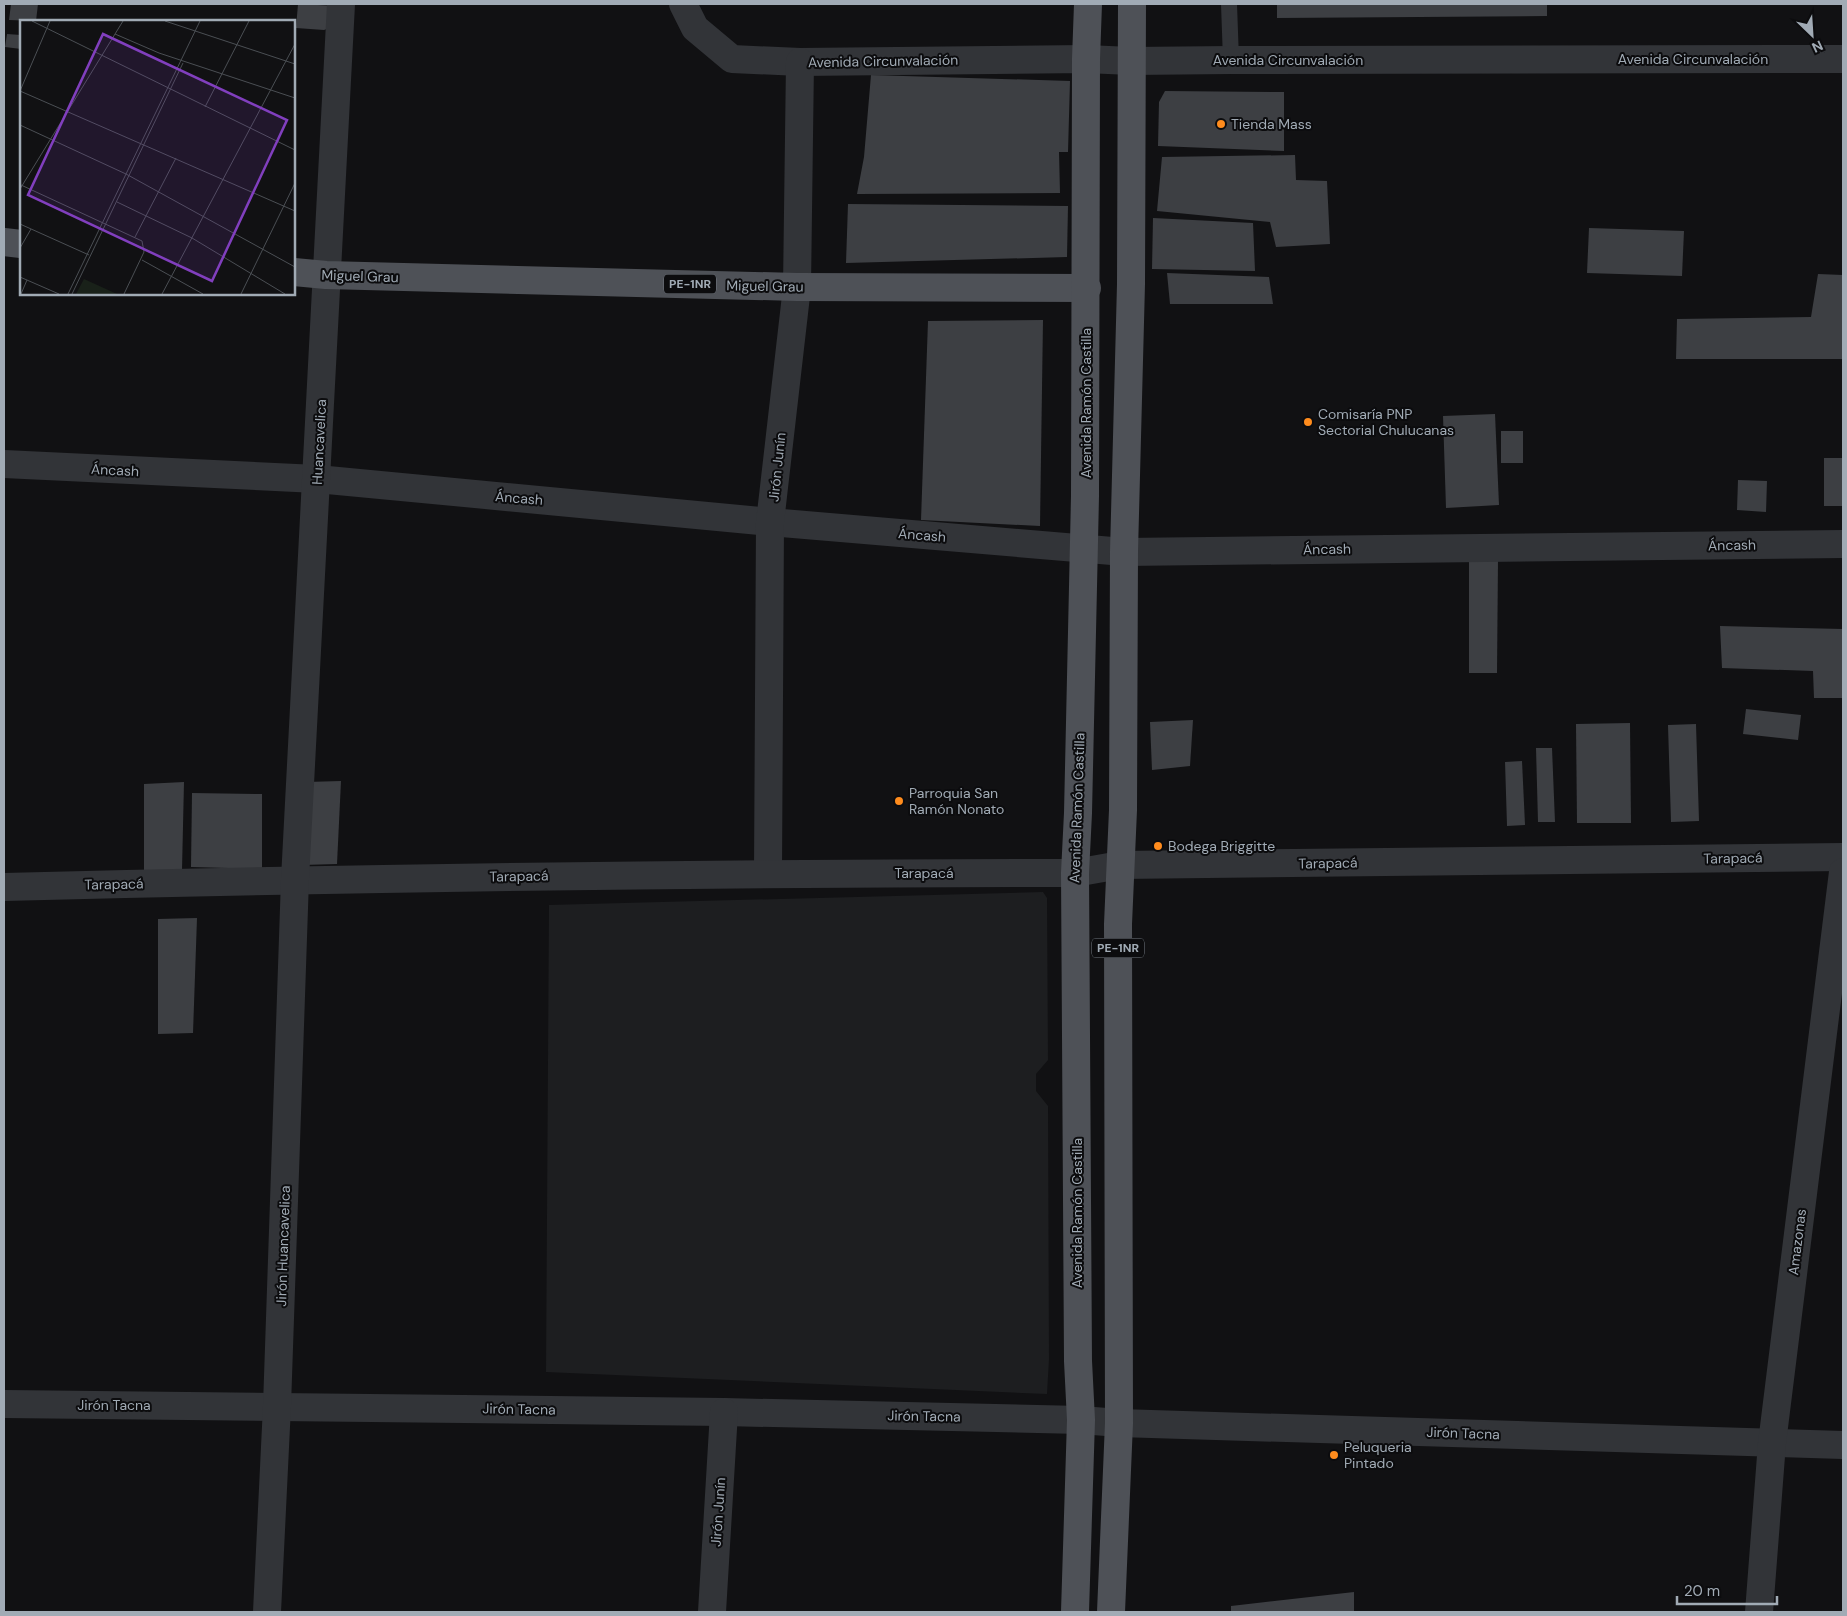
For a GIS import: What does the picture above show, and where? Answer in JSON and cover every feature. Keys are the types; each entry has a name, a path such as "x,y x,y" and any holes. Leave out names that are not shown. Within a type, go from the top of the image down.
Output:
{"main road":[{"name":"Avenida Ramón Castilla","path":"1075,1612 1081,1420 1078,1361 1075,873 1085,496 1086,59 1088,4"},
{"path":"1131,62 1132,4"},
{"name":"PE-1NR","path":"1111,1612 1119,1423 1118,924 1123,810 1124,552 1131,284 1131,62"},
{"path":"4,242 20,244"},
{"name":"Miguel Grau","path":"295,272 326,275 797,287 1086,288"}],"street":[{"name":"Huancavelica","path":"296,880 341,4"},
{"name":"Avenida Circunvalación","path":"683,4 695,28 732,59 800,62 1086,59 1131,62 1231,60 1843,59"},
{"name":"Jirón Junín","path":"768,873 770,522 797,287 800,62"},
{"name":"Áncash","path":"4,464 317,479 770,522 1124,552 1843,544"},
{"name":"Tarapacá","path":"4,887 296,880 768,873 1075,873 1120,865 1843,857"},
{"name":"Amazonas","path":"1759,1612 1772,1442 1843,872"},
{"name":"Jirón Huancavelica","path":"267,1612 277,1406 296,880"},
{"name":"Jirón Tacna","path":"4,1404 724,1412 1081,1420 1119,1423 1843,1445"},
{"name":"Jirón Junín","path":"712,1612 724,1412"}],"lane":[{"path":"1229,4 1231,60"}],"shaded area":[{"path":"1043,892 1047,898 1048,1060 1036,1074 1036,1091 1048,1106 1049,1359 1047,1394 546,1372 549,905"}],"building":[{"path":"11,4 38,4 36,20 9,20"},
{"path":"298,4 338,6 337,25 324,30 296,28"},
{"path":"1277,4 1547,4 1547,16 1277,18"},
{"path":"7,34 20,35 20,49 5,47"},
{"path":"871,75 1070,81 1068,152 1059,152 1060,193 857,194 864,157"},
{"name":"Tienda Mass","path":"1165,91 1284,92 1284,151 1158,146 1159,102"},
{"path":"1295,155 1296,180 1327,181 1330,244 1276,247 1270,222 1157,211 1162,157"},
{"path":"848,204 1068,206 1067,257 846,263"},
{"path":"1153,218 1253,223 1255,271 1152,269"},
{"path":"1589,228 1684,231 1682,276 1587,273"},
{"path":"1167,273 1269,277 1273,304 1170,304"},
{"path":"1818,274 1843,275 1843,359 1676,359 1677,319 1811,317"},
{"path":"1043,320 1040,526 921,520 928,321"},
{"path":"1495,414 1499,505 1446,508 1443,416"},
{"path":"1501,431 1523,431 1523,463 1501,463"},
{"path":"1824,458 1843,458 1843,506 1824,506"},
{"path":"1738,480 1767,481 1766,512 1737,510"},
{"path":"1469,559 1498,559 1497,673 1469,673"},
{"path":"1720,626 1843,629 1843,698 1814,698 1813,671 1722,668"},
{"path":"1746,709 1801,715 1798,740 1743,734"},
{"path":"1193,720 1190,766 1152,770 1150,722"},
{"path":"1630,723 1631,823 1577,823 1576,724"},
{"path":"1696,724 1699,821 1671,822 1668,725"},
{"path":"1536,748 1552,748 1555,822 1538,822"},
{"path":"1522,761 1525,825 1507,826 1505,762"},
{"path":"341,781 337,864 302,865 306,782"},
{"path":"184,782 182,870 144,872 144,784"},
{"path":"192,793 262,794 262,869 191,867"},
{"path":"197,918 193,1033 158,1034 158,919"},
{"path":"1354,1592 1354,1612 1231,1612 1231,1606"}],"place":[{"name":"Tienda Mass","path":"1221,124"},
{"name":"Comisaría PNP Sectorial Chulucanas","path":"1308,422"},
{"name":"Parroquia San Ramón Nonato","path":"899,801"},
{"name":"Bodega Briggitte","path":"1158,846"},
{"name":"Peluqueria Pintado","path":"1334,1455"}]}
